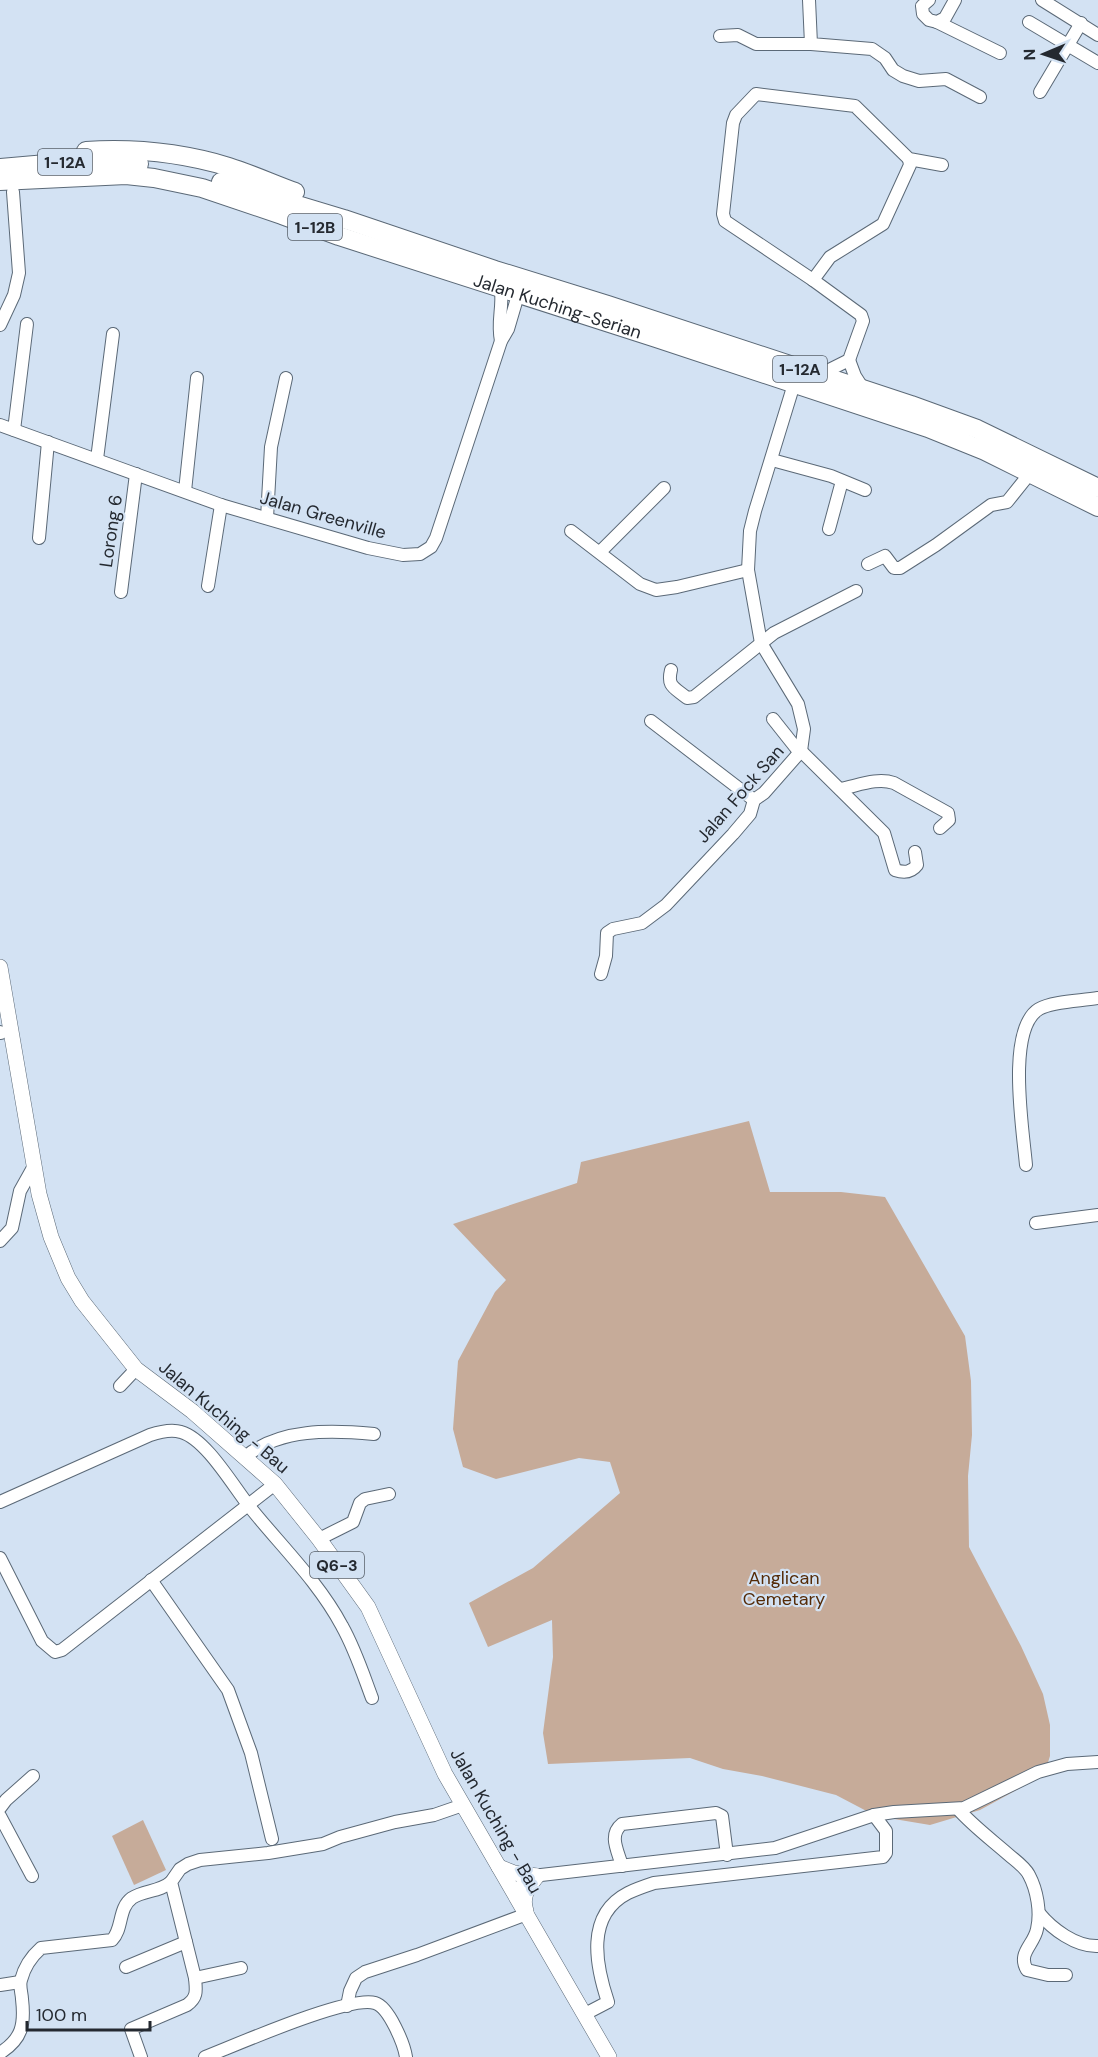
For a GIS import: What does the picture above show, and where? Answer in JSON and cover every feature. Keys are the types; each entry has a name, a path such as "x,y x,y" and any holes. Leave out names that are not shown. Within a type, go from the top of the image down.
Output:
{"highway":[{"path":"0,157 124,149 189,158 228,167 315,201 342,227"},
{"name":"Jalan Kuching-Serian","path":"0,168 69,162 128,169 188,172 342,227 510,292 928,428 1031,472 1098,507"},
{"name":"Jalan Kuching-Serian","path":"4,189 128,169"},
{"path":"4,189 136,186 201,200 307,231 342,227"},
{"name":"Jalan Kuching-Serian","path":"342,227 608,305 977,429 1098,488"}],"main road":[{"name":"Jalan Kuching - Bau","path":"0,967 3,1032 39,1194 51,1237 68,1278 82,1301 136,1369 192,1411 275,1484 319,1539 368,1607 444,1774 609,2057"},
{"path":"499,1867 514,1873 537,1876 524,1895 523,1902 527,1914"}],"street":[{"path":"809,0 810,44"},
{"path":"937,22 945,18 955,0"},
{"path":"1042,0 1098,35"},
{"path":"925,2 923,14 925,18 1000,53"},
{"path":"1029,22 1098,63"},
{"path":"1040,92 1082,23"},
{"path":"720,36 738,35 756,44 810,44 872,49 885,58 893,70 903,76 919,81 946,79 980,97"},
{"path":"864,390 849,360 863,321 861,315 725,221 723,214 733,123 736,115 756,94 855,106 909,159 942,165"},
{"path":"813,280 830,257 883,224 910,165 909,159"},
{"path":"0,325 14,295 19,273 4,189"},
{"name":"Jalan Greenville","path":"0,425 221,505 368,548 403,555 420,554 431,547 436,538 501,341 508,329 510,292"},
{"name":"Jalan Greenville","path":"501,341 498,325 502,305 510,292"},
{"path":"14,430 27,324"},
{"path":"98,459 113,334"},
{"path":"819,375 849,360"},
{"path":"185,491 197,378"},
{"path":"267,518 271,447 286,378"},
{"name":"Jalan Fock San","path":"601,974 606,956 607,933 613,929 642,923 666,905 750,814 754,800 764,793 800,752 804,729 798,704 761,643 748,570 750,531 794,384"},
{"path":"39,538 48,442"},
{"path":"772,460 831,476 865,490"},
{"path":"868,564 885,556 894,568 900,568 991,505 1007,502 1031,472"},
{"name":"Lorong 6","path":"121,592 136,474"},
{"path":"829,529 842,481"},
{"path":"600,552 664,488"},
{"path":"208,586 221,505"},
{"path":"571,531 640,584 656,590 748,570"},
{"path":"672,670 669,681 671,685 690,699 774,633 856,591"},
{"path":"773,719 800,752 884,833 895,870 902,873 912,870 917,865 915,852"},
{"path":"651,721 754,800"},
{"path":"840,789 874,782 894,783 948,813 949,820 940,828"},
{"path":"1026,1165 1018,1061 1023,1029 1030,1015 1041,1008 1098,998"},
{"path":"0,1241 12,1228 20,1191 34,1166"},
{"path":"1036,1223 1098,1215"},
{"path":"120,1386 136,1369"},
{"path":"0,1502 150,1435 163,1431 181,1432 196,1441 214,1458 248,1505 306,1573 342,1625 372,1698"},
{"path":"245,1457 265,1444 303,1434 374,1434"},
{"path":"0,1558 42,1641 55,1652 62,1650 275,1484"},
{"path":"319,1539 353,1522 360,1503 365,1499 389,1494"},
{"path":"151,1580 228,1689 251,1753 272,1839"},
{"path":"513,1890 537,1876 727,1855 788,1845 874,1815 958,1809 980,1801 1038,1772 1067,1764 1098,1762"},
{"path":"0,1808 33,1776"},
{"path":"0,2053 11,2046 20,2032 23,2024 20,1982 29,1962 41,1948 112,1940 118,1932 127,1904 133,1898 164,1887 188,1864 200,1860 268,1853 323,1844 395,1822 435,1815 463,1805"},
{"path":"958,1809 968,1821 1028,1873 1034,1887 1039,1913 1037,1930 1023,1956 1023,1964 1027,1970 1048,1975 1066,1975"},
{"path":"622,1866 614,1837 616,1829 622,1824 716,1813 722,1816 727,1855"},
{"path":"585,2014 608,2002 598,1973 596,1946 604,1916 617,1900 627,1893 654,1883 883,1857 886,1853 886,1832 874,1815"},
{"path":"0,1816 32,1876"},
{"path":"141,2057 131,2029 178,2010 192,2001 196,1993 195,1978 171,1882"},
{"path":"1039,1913 1050,1926 1062,1934 1088,1945 1098,1946"},
{"path":"347,2006 356,1978 365,1972 527,1914"},
{"path":"126,1967 186,1942"},
{"path":"195,1978 241,1968"},
{"path":"0,1985 20,1982"},
{"path":"205,2057 318,2013 359,2003 377,2003 385,2010 404,2046 406,2057"}],"green space":[{"name":"Anglican Cemetary","path":"749,1121 770,1192 841,1192 885,1197 965,1336 971,1381 972,1435 968,1476 969,1547 1021,1646 1043,1694 1050,1725 1050,1756 1044,1775 980,1810 930,1825 876,1816 836,1795 762,1776 723,1769 690,1758 548,1764 543,1733 553,1657 552,1620 488,1647 469,1603 533,1568 620,1493 610,1462 579,1458 496,1479 463,1467 453,1429 458,1361 495,1292 506,1280 453,1224 577,1183 581,1162"},
{"path":"143,1820 166,1870 134,1885 112,1836"}]}
